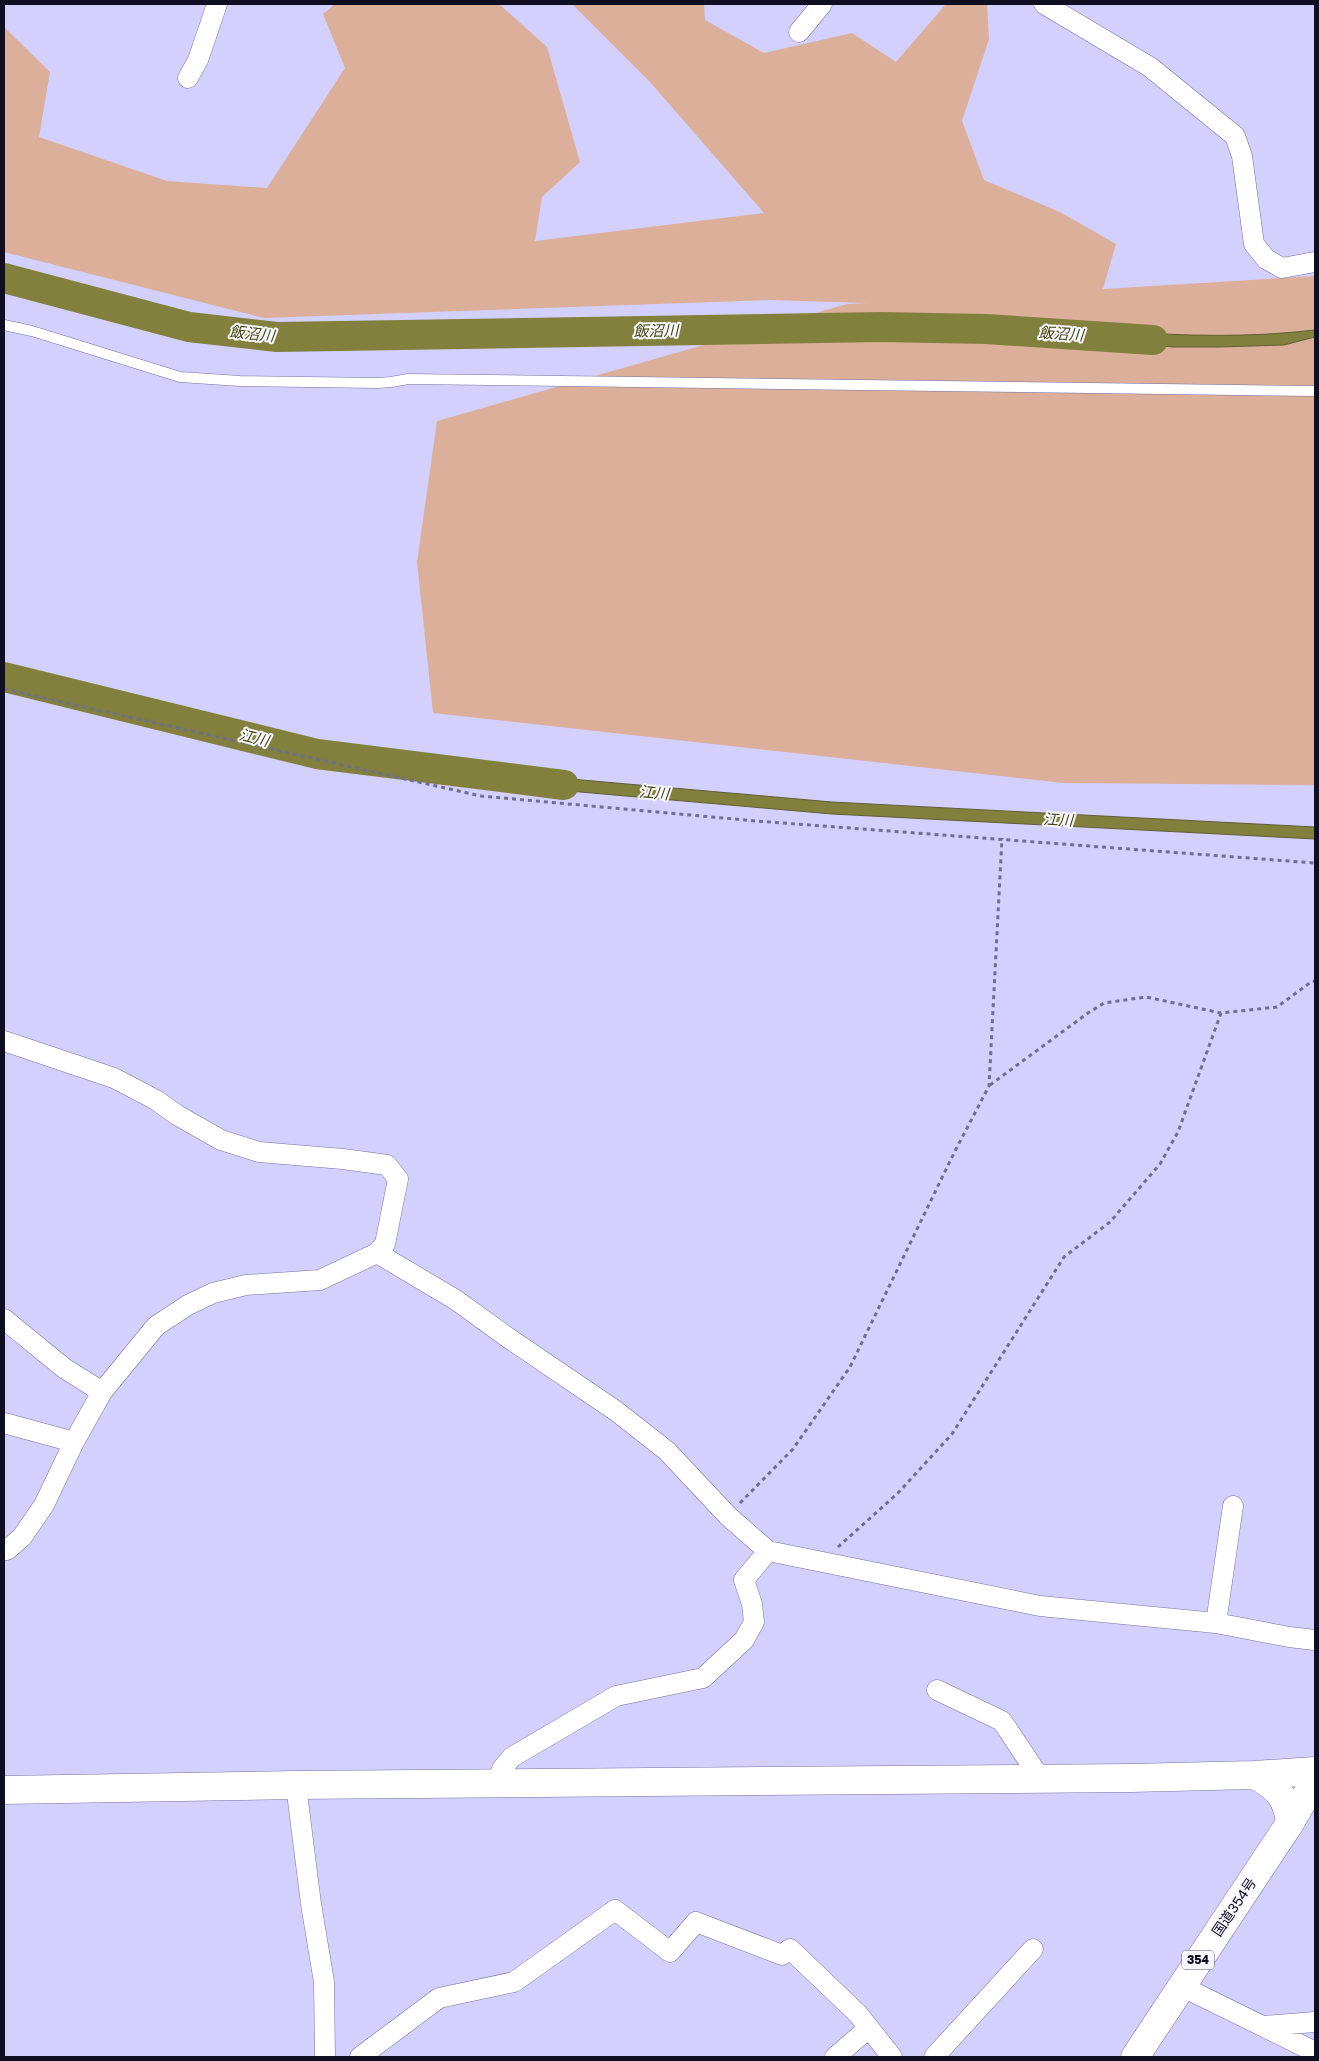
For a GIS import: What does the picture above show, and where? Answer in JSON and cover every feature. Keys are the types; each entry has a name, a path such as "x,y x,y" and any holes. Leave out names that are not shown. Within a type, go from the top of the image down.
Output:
{"main road":[{"path":"4,1790 1254,1775 1315,1771"},
{"path":"1254,1775 1276,1788 1289,1812 1290,1823"},
{"name":"国道354号","path":"1135,2057 1290,1823 1315,1780"}],"street":[{"path":"188,78 198,60 217,4"},
{"path":"799,32 822,4"},
{"path":"1044,4 1150,66 1235,136 1242,156 1254,244 1266,259 1282,268 1315,262"},
{"path":"4,1042 114,1078 156,1100 177,1115 220,1140 259,1152 343,1159 386,1165 398,1179 385,1244 376,1253 320,1280 246,1284 213,1293 188,1305 156,1326 102,1392 74,1442 44,1505 22,1537 7,1550 4,1550"},
{"path":"376,1253 456,1300 506,1337 616,1411 667,1451 728,1516 768,1551 1040,1606 1216,1624 1315,1640"},
{"path":"4,1319 64,1368 102,1392"},
{"path":"4,1423 74,1442"},
{"path":"1216,1624 1233,1506"},
{"path":"497,1784 502,1769 512,1757 616,1696 703,1678 744,1640 754,1622 752,1604 744,1580 768,1551"},
{"path":"937,1690 1002,1721 1040,1778"},
{"path":"296,1785 311,1904 324,1982 326,2057"},
{"path":"360,2057 439,1998 514,1982 615,1910 670,1952 696,1922 782,1955 790,1949 858,2014 892,2057"},
{"path":"934,2057 1033,1949"},
{"path":"1181,1986 1315,2052"},
{"path":"1263,2026 1315,2022"},
{"path":"835,2057 869,2028"}],"lane":[{"path":"4,324 180,377 240,381 378,383 408,378 1315,391"}],"path":[{"path":"4,689 481,796 746,820 1315,862"},
{"path":"728,1516 793,1449 850,1368 954,1152 989,1086 1002,838"},
{"path":"989,1086 1104,1003 1146,997 1221,1013 1277,1007 1315,981"},
{"path":"823,1561 898,1493 952,1434 1064,1257 1110,1222 1160,1164 1178,1132 1221,1013"}],"shaded area":[{"path":"335,4 499,4 547,47 580,162 542,197 535,241 764,213 650,82 572,4 704,4 705,20 764,53 852,33 896,62 946,4 987,4 989,39 962,121 984,180 1060,212 1116,244 1103,289 1315,276 1315,785 1064,783 433,713 417,562 437,421 847,304 868,303 769,300 264,318 4,252 4,27 50,72 39,137 167,181 267,188 345,68 323,14"}],"water":[{"path":"1315,330 1315,337 1284,345 1173,347 1113,342 1114,331 1214,335 1290,333"},
{"path":"525,775 832,802 1315,827 1315,839 832,814 523,787"}],"waterway":[{"name":"飯沼川","path":"4,278 189,327 277,337 881,327 986,329 1153,340"},
{"name":"江川","path":"4,677 317,754 564,785"}]}
